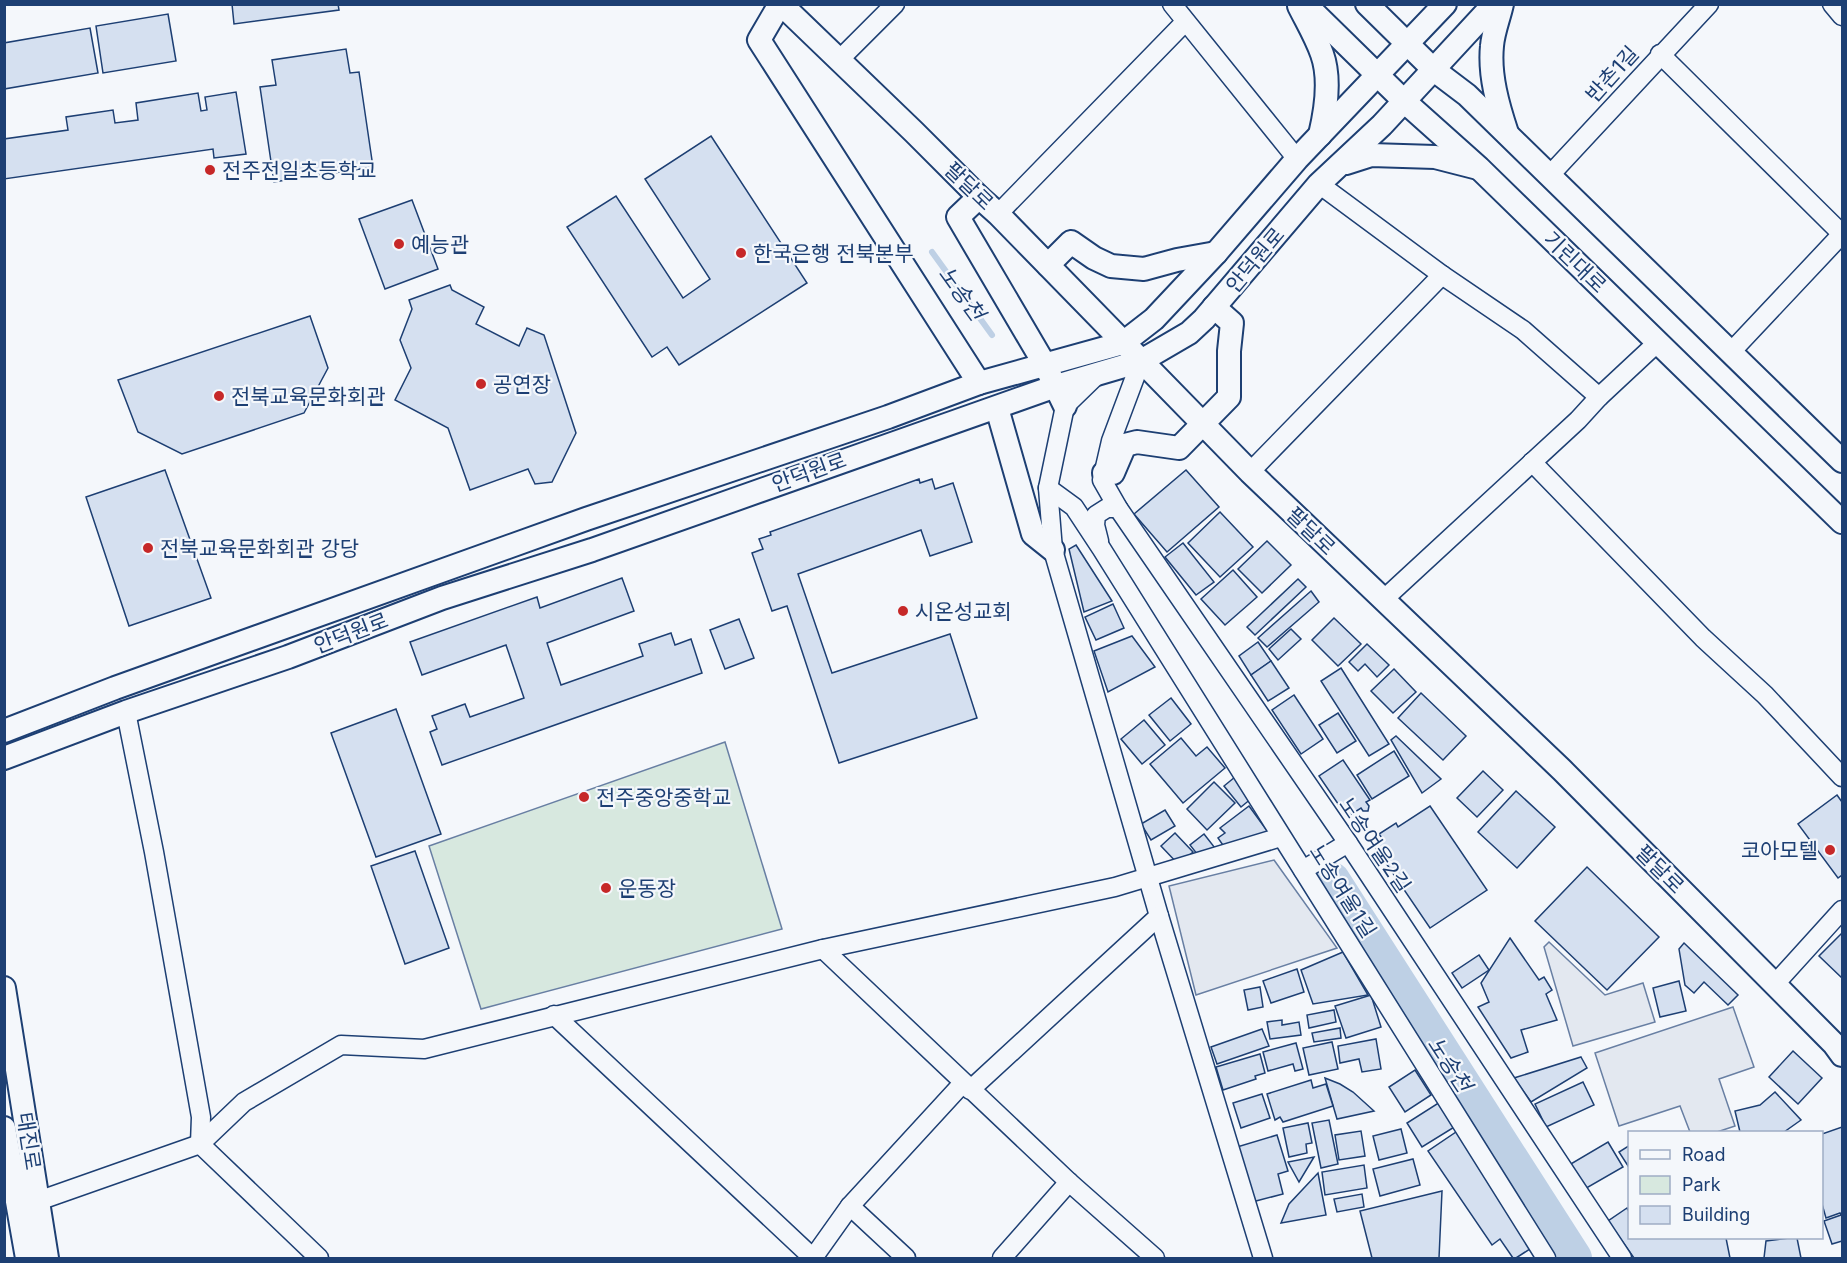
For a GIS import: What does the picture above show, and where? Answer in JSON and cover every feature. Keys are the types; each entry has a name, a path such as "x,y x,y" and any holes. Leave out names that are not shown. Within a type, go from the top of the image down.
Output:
{"street":[{"name":"팔달로","path":"781,4 998,214 1250,472 1562,770 1834,1044 1842,1055"},
{"path":"781,4 759,39 979,383"},
{"path":"839,60 895,4"},
{"path":"1172,4 1297,159"},
{"path":"1299,4 1322,55 1325,69 1326,112 1320,135"},
{"name":"기린대로","path":"1305,4 1404,101 1479,168 1842,522"},
{"name":"기린대로","path":"1367,4 1434,70 1467,95 1842,461"},
{"path":"1099,373 1123,343 1154,319 1216,253 1297,159 1445,4"},
{"name":"안덕원로","path":"4,758 126,712 288,657 442,597 592,550 900,440 997,408 1060,396 1099,373 1141,361 1189,333 1319,184 1404,101 1494,4"},
{"path":"1502,4 1492,45 1492,64 1496,94 1507,135"},
{"name":"반촌1길","path":"1549,176 1660,54 1709,4"},
{"path":"1832,4 1842,16"},
{"path":"998,214 1185,21"},
{"path":"1660,54 1842,234 1730,353"},
{"path":"1341,165 1371,155 1435,157 1479,168"},
{"path":"1319,184 1442,275 1523,330 1599,397"},
{"path":"979,197 958,217 1045,365 1060,396 1048,488 1053,550 1159,916 1263,1258"},
{"path":"1048,265 1071,243 1111,266 1144,269 1216,253"},
{"path":"1250,472 1442,275"},
{"path":"1141,361 1111,441 1104,473 1113,473 1125,445 1137,442 1179,448 1229,397 1229,351 1232,323 1214,307"},
{"path":"1383,600 1578,420 1599,397 1658,342"},
{"name":"안덕원로","path":"4,731 15,719 979,383 1123,343"},
{"path":"997,408 1033,534 1053,550"},
{"path":"1532,462 1703,638 1766,695 1842,777"},
{"name":"노송여울2길","path":"1104,473 1102,480 1118,508 1348,843 1622,1258"},
{"name":"노송여울1길","path":"1048,488 1074,507 1101,548 1546,1258"},
{"path":"1101,548 1095,525 1096,515 1107,508 1118,508"},
{"path":"126,712 154,852 201,1117 200,1144 319,1258"},
{"path":"38,1201 200,1144 244,1102 341,1045 424,1049 823,949 1148,878 1281,837"},
{"path":"1303,870 1348,843"},
{"path":"1775,984 1842,910"},
{"path":"554,1015 812,1258 850,1206 966,1086 1159,916"},
{"path":"823,949 1069,1182 1155,1258"},
{"name":"태진로","path":"4,988 47,1258"},
{"name":"태진로","path":"4,1128 27,1258"},
{"path":"1002,1258 1069,1182"},
{"path":"850,1206 906,1258"}],"green space":[{"name":"운동장","path":"725,742 782,929 481,1009 429,846"}],"shaded area":[{"path":"1274,860 1337,948 1196,995 1169,886"},
{"path":"1549,942 1605,995 1643,983 1655,1022 1573,1046 1544,947"},
{"path":"1733,1007 1754,1067 1719,1079 1735,1126 1720,1131 1690,1131 1680,1106 1619,1126 1595,1053"}],"building":[{"path":"232,4 338,4 339,10 234,24"},
{"path":"168,14 176,61 103,73 96,26"},
{"path":"90,28 98,73 4,89 4,43"},
{"path":"346,49 350,73 359,72 373,167 274,182 260,87 276,85 272,60"},
{"path":"236,92 246,154 214,158 213,149 4,179 4,139 68,130 66,117 113,110 115,123 138,120 136,103 198,93 201,111 207,110 205,97"},
{"name":"한국은행 전북본부","path":"711,136 807,283 679,365 667,347 652,357 567,227 616,196 683,298 710,279 645,179"},
{"name":"예능관","path":"412,200 438,269 385,289 359,219"},
{"name":"공연장","path":"450,285 452,290 484,307 476,324 519,346 527,328 544,335 576,433 552,482 535,484 528,469 470,490 448,428 395,400 411,368 400,340 412,309 409,300"},
{"name":"전북교육문화회관","path":"310,316 328,368 304,413 182,454 138,432 118,380"},
{"name":"전북교육문화회관 강당","path":"165,470 211,598 129,626 86,497"},
{"path":"1186,470 1219,507 1167,552 1134,514"},
{"path":"919,479 920,483 932,479 935,489 953,483 972,542 930,556 921,530 798,574 832,673 950,634 977,718 839,763 787,606 772,611 752,553 763,549 759,539 771,535 770,532"},
{"path":"1220,512 1253,547 1220,577 1188,543"},
{"path":"1267,541 1291,565 1262,593 1238,569"},
{"path":"1183,543 1214,582 1196,595 1165,557"},
{"path":"1076,545 1112,601 1084,612 1069,549"},
{"path":"1233,570 1257,597 1225,625 1201,599"},
{"path":"622,578 634,611 547,643 561,685 643,656 639,644 671,633 675,645 691,639 702,673 442,765 430,732 437,729 432,716 465,704 470,717 524,698 506,645 422,675 410,642 537,597 540,608"},
{"path":"1298,579 1306,587 1255,635 1247,627"},
{"path":"1311,591 1319,602 1267,647 1258,638"},
{"path":"1113,604 1124,628 1096,640 1085,617"},
{"path":"1334,618 1361,644 1338,666 1312,640"},
{"path":"739,619 754,658 725,669 710,630"},
{"path":"1291,629 1301,639 1278,660 1269,649"},
{"path":"1132,636 1155,667 1108,692 1094,651"},
{"path":"1258,642 1271,661 1251,675 1239,656"},
{"path":"1367,644 1389,665 1377,677 1365,664 1358,671 1349,662"},
{"path":"1271,661 1289,688 1268,701 1251,675"},
{"path":"1341,668 1389,744 1369,756 1321,681"},
{"path":"1394,669 1416,692 1393,713 1371,691"},
{"path":"1421,693 1466,736 1443,760 1398,718"},
{"path":"1294,695 1323,739 1301,754 1272,710"},
{"path":"1171,698 1191,724 1170,741 1149,715"},
{"path":"396,709 441,834 376,857 331,733"},
{"path":"1338,713 1356,741 1337,753 1319,725"},
{"path":"1144,720 1165,745 1142,764 1121,739"},
{"path":"1396,736 1441,779 1422,793 1391,740"},
{"path":"1181,738 1196,756 1207,747 1225,768 1183,803 1150,764"},
{"path":"1394,751 1409,776 1372,799 1357,775"},
{"path":"1343,760 1370,800 1366,802 1369,806 1368,811 1363,811 1361,808 1347,817 1319,776"},
{"path":"1483,771 1503,790 1477,817 1457,798"},
{"path":"1235,777 1252,798 1241,807 1224,786"},
{"path":"1214,782 1235,803 1207,830 1187,809"},
{"path":"1516,791 1555,827 1517,868 1478,832"},
{"name":"코아모텔","path":"1837,795 1842,802 1842,875 1838,878 1798,824"},
{"path":"1249,806 1268,832 1227,851 1218,838 1225,833 1220,828"},
{"path":"1430,806 1487,890 1430,928 1373,844 1382,838 1379,834 1396,823 1398,827"},
{"path":"1165,810 1175,826 1151,840 1141,824"},
{"path":"1175,833 1193,852 1179,865 1161,846"},
{"path":"1204,834 1215,848 1201,859 1190,845"},
{"path":"415,851 449,948 405,964 371,866"},
{"path":"1587,867 1659,937 1607,990 1535,921"},
{"path":"1842,933 1842,978 1819,956"},
{"path":"1510,938 1539,980 1544,977 1552,990 1546,994 1557,1020 1521,1030 1528,1052 1511,1058 1478,1007 1489,1002 1481,983"},
{"path":"1684,943 1738,995 1728,1005 1704,982 1694,993 1685,985 1679,949"},
{"path":"1343,952 1368,995 1313,1004 1301,970"},
{"path":"1479,955 1489,970 1462,988 1452,973"},
{"path":"1297,969 1304,992 1271,1003 1263,981"},
{"path":"1679,981 1686,1011 1660,1017 1653,988"},
{"path":"1260,987 1263,1007 1248,1010 1244,990"},
{"path":"1371,995 1381,1027 1346,1038 1335,1006"},
{"path":"1334,1010 1336,1022 1309,1028 1307,1015"},
{"path":"1282,1020 1282,1025 1299,1022 1301,1035 1270,1039 1267,1022"},
{"path":"1340,1028 1341,1038 1314,1042 1312,1033"},
{"path":"1262,1029 1269,1046 1217,1064 1211,1047"},
{"path":"1376,1039 1381,1069 1362,1072 1359,1059 1340,1063 1338,1046"},
{"path":"1332,1042 1338,1069 1309,1075 1303,1048"},
{"path":"1296,1043 1303,1069 1295,1071 1293,1064 1268,1071 1263,1052"},
{"path":"1793,1051 1822,1078 1798,1104 1769,1077"},
{"path":"1260,1054 1265,1073 1255,1076 1256,1079 1223,1090 1216,1067"},
{"path":"1581,1057 1587,1068 1531,1102 1514,1078"},
{"path":"1415,1070 1431,1095 1405,1112 1389,1087"},
{"path":"1325,1078 1353,1092 1374,1111 1337,1119"},
{"path":"1311,1080 1313,1088 1326,1084 1333,1106 1283,1122 1280,1117 1275,1120 1267,1094"},
{"path":"1583,1082 1594,1105 1546,1127 1535,1104"},
{"path":"1775,1092 1801,1120 1785,1131 1740,1131 1735,1111 1760,1105"},
{"path":"1262,1094 1270,1118 1241,1128 1233,1103"},
{"path":"1440,1102 1456,1126 1422,1147 1407,1123"},
{"path":"1329,1120 1338,1164 1321,1168 1312,1123"},
{"path":"1308,1123 1312,1143 1306,1144 1307,1153 1289,1157 1283,1128"},
{"path":"1842,1127 1842,1241 1832,1244 1824,1221 1841,1215 1840,1213 1826,1218 1823,1208 1823,1134"},
{"path":"1401,1129 1407,1153 1379,1160 1373,1136"},
{"path":"1459,1130 1536,1245 1516,1258 1513,1258 1500,1239 1492,1245 1428,1151"},
{"path":"1361,1131 1365,1156 1339,1160 1335,1135"},
{"path":"1277,1135 1288,1171 1278,1174 1283,1194 1252,1202 1237,1147"},
{"path":"1608,1142 1623,1167 1583,1190 1569,1165"},
{"path":"1628,1146 1628,1166 1619,1152"},
{"path":"1314,1157 1299,1182 1288,1162"},
{"path":"1413,1159 1420,1185 1380,1196 1373,1169"},
{"path":"1364,1165 1367,1188 1325,1195 1322,1172"},
{"path":"1318,1173 1326,1215 1281,1223 1289,1204"},
{"path":"1442,1191 1439,1258 1372,1258 1360,1211"},
{"path":"1362,1194 1364,1207 1337,1212 1334,1199"},
{"path":"1627,1208 1628,1239 1726,1239 1730,1258 1634,1258 1608,1221"},
{"path":"1797,1239 1801,1258 1764,1258 1766,1241"}],"waterway":[{"name":"노송천","path":"932,252 992,335"},
{"name":"노송천","path":"1326,870 1332,880"},
{"name":"노송천","path":"1332,880 1574,1258"}],"place":[{"name":"전주전일초등학교","path":"210,170"},
{"name":"예능관","path":"399,244"},
{"name":"한국은행 전북본부","path":"741,253"},
{"name":"공연장","path":"481,384"},
{"name":"전북교육문화회관","path":"219,396"},
{"name":"전북교육문화회관 강당","path":"148,548"},
{"name":"시온성교회","path":"903,611"},
{"name":"전주중앙중학교","path":"584,797"},
{"name":"코아모텔","path":"1830,850"},
{"name":"운동장","path":"606,888"}]}
